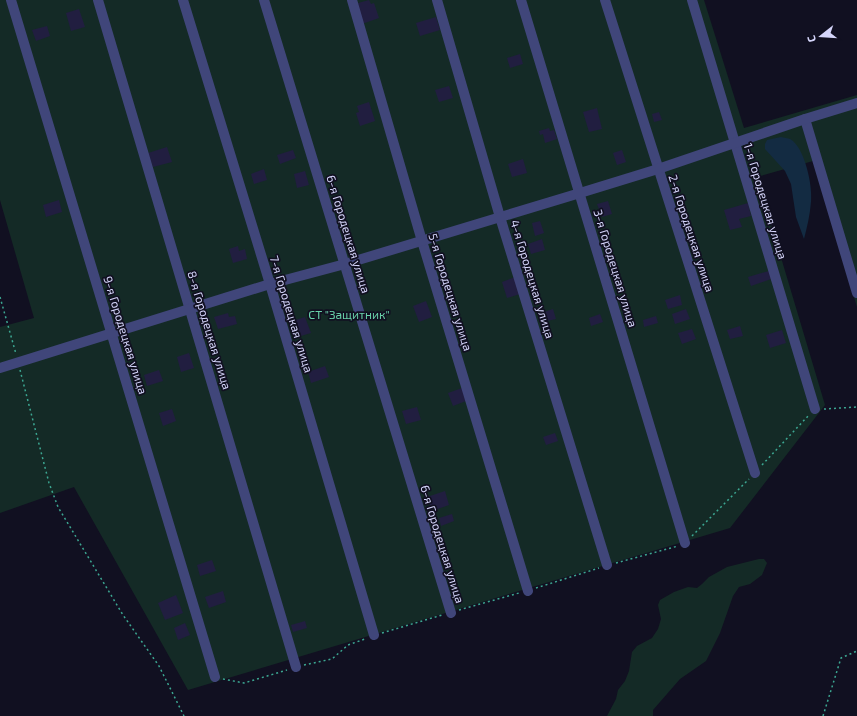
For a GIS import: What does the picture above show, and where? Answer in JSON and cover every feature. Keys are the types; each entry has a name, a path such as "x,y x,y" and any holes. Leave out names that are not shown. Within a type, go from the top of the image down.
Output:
{"street":[{"name":"9-я Городецкая улица","path":"11,0 216,677"},
{"name":"8-я Городецкая улица","path":"98,0 296,667"},
{"name":"7-я Городецкая улица","path":"183,0 270,284 374,635"},
{"name":"6-я Городецкая улица","path":"264,0 451,613"},
{"name":"5-я Городецкая улица","path":"352,0 422,241 528,590"},
{"name":"4-я Городецкая улица","path":"437,0 500,217 607,565"},
{"name":"3-я Городецкая улица","path":"521,0 685,544"},
{"name":"2-я Городецкая улица","path":"605,0 755,472"},
{"name":"1-я Городецкая улица","path":"692,0 815,409"},
{"path":"0,368 270,284 345,264 658,169 804,119 857,103"},
{"path":"804,119 857,293"}],"path":[{"path":"0,297 49,483 58,507 123,615 159,666 184,716"},
{"path":"815,409 857,408"},
{"path":"823,716 841,658 857,651"}],"green space":[{"name":"СТ \"Защитник\"","path":"0,0 704,0 744,128 857,95 857,307 813,161 757,177 825,405 730,528 188,690 74,487 0,513 0,327 34,318 0,200"},
{"path":"764,559 767,563 762,575 750,584 739,587 733,596 720,633 706,661 680,679 653,710 653,716 607,716 616,699 618,690 625,681 629,671 632,652 637,646 652,638 658,629 661,619 658,605 660,600 674,592 688,587 697,588 709,577 727,567"}],"water":[{"path":"781,137 790,139 795,143 804,158 807,168 811,187 811,202 804,239 796,217 791,184 785,171 765,149 767,140"}],"building":[{"path":"369,0 371,4 374,3 379,18 362,24 358,3"},
{"path":"79,9 85,27 71,31 66,13"},
{"path":"436,17 440,30 420,36 416,23"},
{"path":"47,26 50,36 36,41 32,30"},
{"path":"520,54 523,64 510,68 507,58"},
{"path":"449,86 453,98 439,102 435,90"},
{"path":"369,102 375,121 360,126 356,113 359,112 357,106"},
{"path":"597,108 602,129 589,132 583,112"},
{"path":"659,112 662,120 654,122 652,114"},
{"path":"549,128 550,131 554,130 557,139 545,143 543,134 540,135 539,131"},
{"path":"167,147 172,162 153,167 148,153"},
{"path":"293,150 296,158 280,164 277,155"},
{"path":"622,150 626,162 617,165 613,153"},
{"path":"523,159 527,173 512,177 508,164"},
{"path":"264,169 267,180 254,184 251,174"},
{"path":"305,171 309,185 297,188 294,174"},
{"path":"59,200 62,212 46,217 43,205"},
{"path":"608,201 612,214 602,217 597,204"},
{"path":"748,203 751,216 739,219 742,227 730,230 724,210"},
{"path":"540,221 544,233 535,236 532,223"},
{"path":"542,239 545,250 531,254 528,244"},
{"path":"238,246 239,251 245,249 247,259 233,263 229,249"},
{"path":"772,270 774,278 751,286 748,277"},
{"path":"515,277 520,294 507,298 502,282"},
{"path":"680,295 682,305 668,309 665,300"},
{"path":"426,301 432,317 419,322 413,306"},
{"path":"553,309 556,319 547,321 544,312"},
{"path":"686,309 690,319 675,324 672,314"},
{"path":"228,313 229,317 235,316 237,324 218,329 214,317"},
{"path":"600,314 603,322 591,326 589,318"},
{"path":"656,316 658,323 644,327 643,320"},
{"path":"305,317 311,333 294,338 289,322"},
{"path":"740,326 743,336 730,339 727,330"},
{"path":"692,329 696,339 682,344 678,333"},
{"path":"782,330 786,343 770,348 766,335"},
{"path":"189,353 194,368 181,372 177,357"},
{"path":"325,366 329,377 311,383 308,372"},
{"path":"159,370 163,381 147,386 144,375"},
{"path":"462,388 466,401 453,406 448,393"},
{"path":"417,407 421,420 406,424 402,411"},
{"path":"172,409 176,421 163,426 159,413"},
{"path":"555,433 558,441 546,445 543,437"},
{"path":"445,491 449,505 432,511 427,497"},
{"path":"452,514 454,521 441,526 439,518"},
{"path":"212,560 216,571 200,576 197,565"},
{"path":"223,591 226,602 209,608 205,597"},
{"path":"176,595 183,613 165,620 158,603"},
{"path":"305,621 307,628 293,632 291,625"},
{"path":"185,623 190,635 178,640 174,628"}]}
